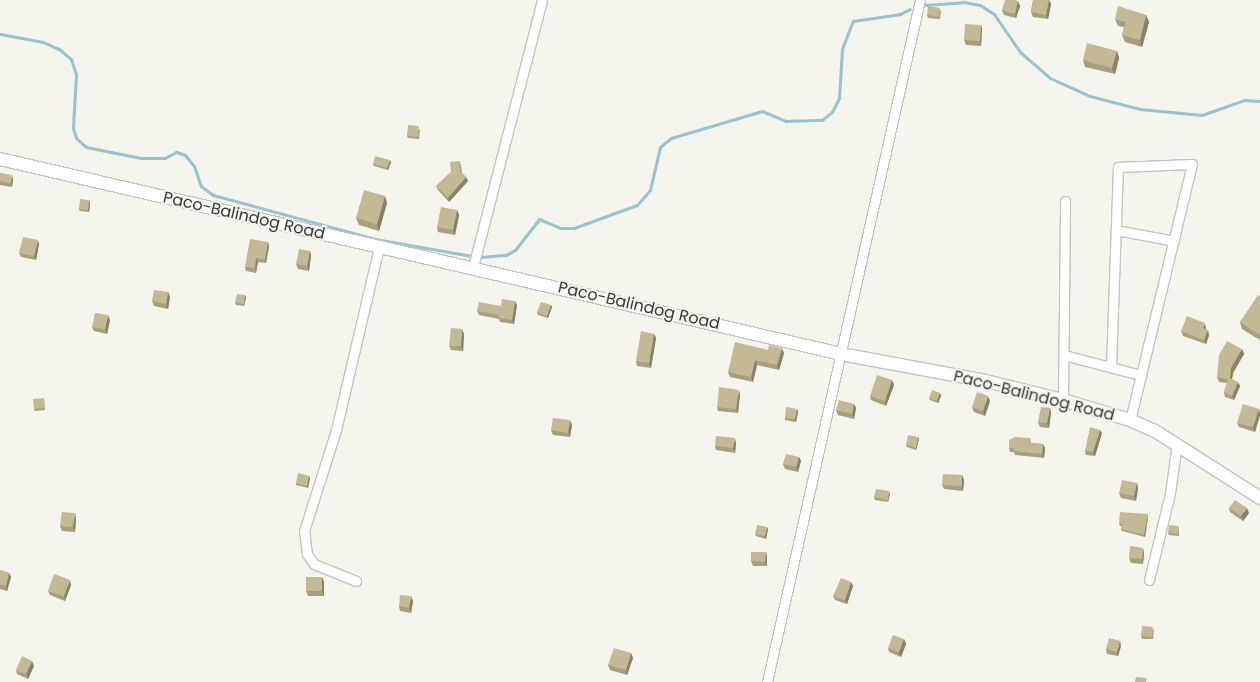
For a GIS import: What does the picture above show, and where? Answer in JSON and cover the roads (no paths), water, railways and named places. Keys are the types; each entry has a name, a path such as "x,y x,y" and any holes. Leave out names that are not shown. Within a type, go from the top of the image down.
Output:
{"street":[{"path":"473,267 542,0"},
{"path":"767,682 920,0"},
{"name":"Paco-Balindog Road","path":"0,159 473,267 841,354 986,381 1063,400 1130,420 1176,444 1260,498"},
{"path":"1110,367 1118,167 1192,164 1130,420"},
{"path":"1063,400 1066,202"},
{"path":"1116,230 1174,241"},
{"path":"356,581 314,564 307,554 304,531 336,430 379,246"},
{"path":"1064,355 1141,375"},
{"path":"1149,580 1170,493 1176,444"}],"waterway":[{"path":"925,5 964,2 980,5 994,14 1020,52 1050,78 1090,96 1140,109 1202,115 1244,100 1260,101"},
{"path":"481,257 506,255 515,250 539,219 560,228 574,228 637,205 650,190 660,147 671,138 762,111 786,121 822,120 832,112 839,98 842,49 853,21 900,14 910,9"},
{"path":"0,34 43,42 59,49 71,59 76,74 73,128 76,138 86,147 141,158 165,158 176,152 185,155 194,166 201,186 213,195 375,239 471,256"}]}
